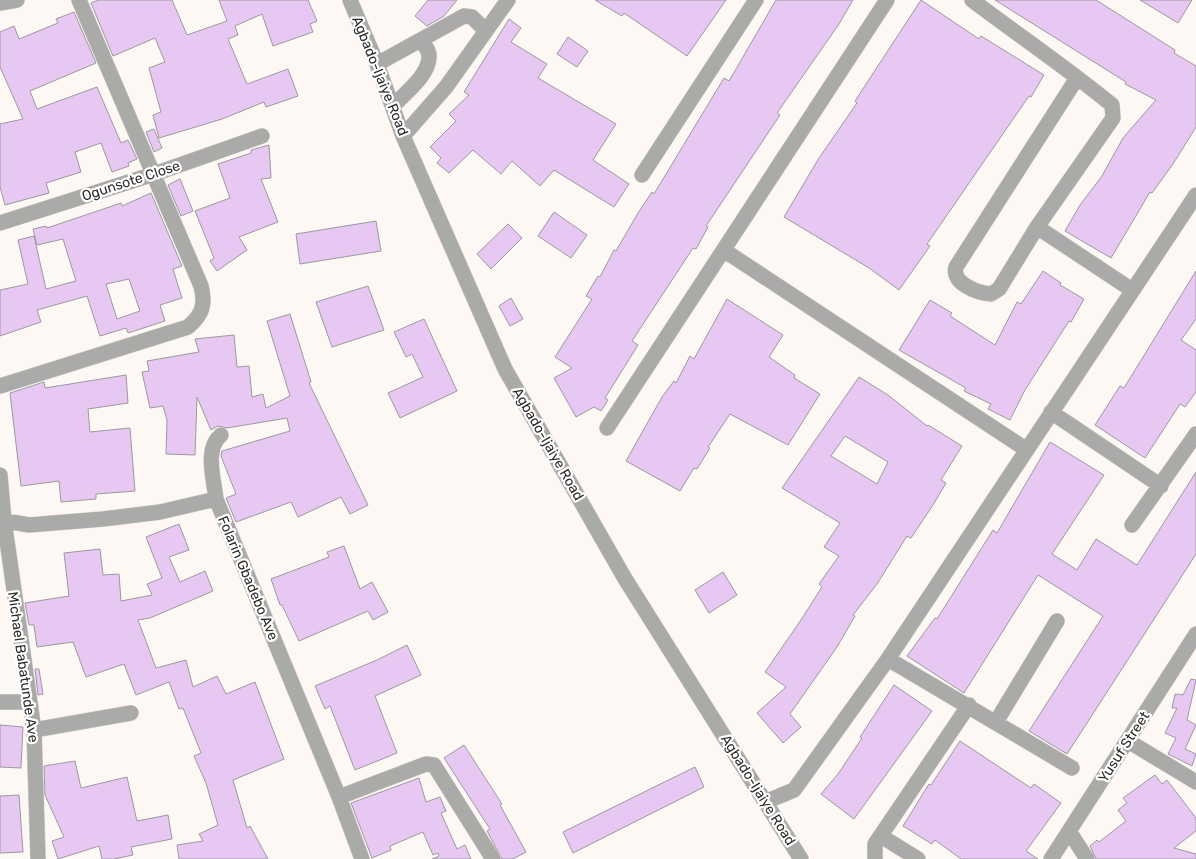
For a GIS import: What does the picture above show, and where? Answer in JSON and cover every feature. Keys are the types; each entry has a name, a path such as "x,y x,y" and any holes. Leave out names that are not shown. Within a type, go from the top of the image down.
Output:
{"street":[{"path":"0,3 17,0"},
{"path":"0,386 188,327 200,318 205,300 201,286 154,174 79,0"},
{"name":"Agbado-Ijaiye Road","path":"350,0 377,64 403,136 506,370 624,577 801,859"},
{"path":"403,136 446,87 508,0"},
{"path":"642,175 756,0"},
{"path":"607,428 725,251 887,0"},
{"path":"972,0 1077,78 1112,105 1114,118 1037,227 999,289 991,294 982,294 956,280 954,273 956,267 1077,78"},
{"path":"377,64 464,16 472,17 486,31"},
{"path":"393,106 422,75 427,64 429,51 421,40"},
{"name":"Ogunsote Close","path":"0,223 154,174 262,136"},
{"path":"765,802 794,790 888,659 1196,195"},
{"path":"1037,227 1132,290"},
{"path":"725,251 1027,450"},
{"path":"1051,412 1161,486"},
{"path":"1132,525 1196,434"},
{"path":"216,499 211,451 214,441 221,436"},
{"name":"Michael Babatunde Ave","path":"0,476 2,520 28,702 34,730 38,859"},
{"name":"Folarin Gbadebo Ave","path":"2,520 29,525 103,519 160,512 216,499 339,797 362,859"},
{"path":"996,722 1057,621"},
{"name":"Yusuf Street","path":"1051,859 1196,634"},
{"path":"888,659 1072,768"},
{"path":"0,702 28,702"},
{"path":"875,859 875,844 968,705"},
{"path":"34,730 131,713"},
{"path":"1128,741 1196,782"},
{"path":"339,797 426,764 434,765 493,859"},
{"path":"1069,832 1087,859"},
{"path":"881,836 918,859"}],"building":[{"path":"98,0 172,0 187,35 227,21 219,0 308,0 317,21 310,24 313,32 273,46 262,14 235,26 238,35 228,39 247,84 288,69 298,96 266,107 264,102 222,119 159,138 153,115 161,112 149,68 165,62 155,38 113,56 91,3"},
{"path":"428,0 457,0 444,16 427,26 415,16"},
{"path":"595,0 726,0 687,56 624,13 622,16"},
{"path":"776,0 853,0 839,24 777,113 780,115 706,226 708,227 696,249 693,248 632,341 638,345 605,398 608,400 601,411 594,407 576,417 554,378 572,368 555,357 592,299 586,296 598,276 600,277 614,250 616,251 652,192 654,194 724,78 729,81"},
{"path":"921,0 979,39 981,36 1044,75 1031,97 1029,96 927,244 930,246 899,290 869,268 784,217 819,158 857,103 855,101"},
{"path":"995,0 1096,0 1175,50 1174,53 1196,66 1196,127 1173,164 1152,193 1150,192 1111,258 1065,231 1080,205 1102,176 1123,138 1156,100 1125,84 1126,82"},
{"path":"1140,0 1192,0 1178,23"},
{"path":"74,12 96,63 30,91 37,109 97,87 121,143 128,140 137,159 128,163 129,166 112,172 101,143 75,152 81,172 46,183 49,193 5,205 0,187 0,124 23,119 0,67 0,32 14,26 19,39 58,23 56,19"},
{"path":"509,19 521,28 511,42 547,64 538,78 616,124 593,160 629,184 614,207 554,170 540,186 512,161 501,174 473,150 449,173 437,163 441,158 430,147 456,121 449,114 469,95 464,92"},
{"path":"568,37 588,51 577,67 557,54"},
{"path":"154,129 162,148 154,152 146,132"},
{"path":"269,145 271,178 261,179 278,222 239,237 247,250 217,271 210,261 214,258 195,211 230,198 218,164 251,153 251,150"},
{"path":"180,179 193,211 181,216 168,185"},
{"path":"151,193 182,266 173,269 182,298 160,305 165,321 128,333 126,328 100,336 87,296 37,310 41,322 0,336 0,290 28,284 18,240 34,236 46,289 76,281 63,239 37,245 33,229 46,226 47,228 121,203 122,206","holes":["129,279 140,311 117,319 106,284"]},
{"path":"554,212 587,235 571,258 538,236"},
{"path":"376,221 381,251 300,264 296,234"},
{"path":"508,224 522,238 491,269 477,254"},
{"path":"1043,271 1061,283 1060,285 1084,299 1071,322 1069,321 1025,390 1010,420 988,409 991,404 964,391 966,388 899,350 930,300 952,313 950,316 995,345 1017,302 1021,304"},
{"path":"1196,271 1196,319 1181,340 1196,350 1196,392 1185,407 1180,404 1145,458 1095,425 1120,386 1124,388"},
{"path":"368,286 384,330 332,347 316,302"},
{"path":"511,298 523,319 510,326 499,306"},
{"path":"727,299 783,335 769,357 795,375 794,378 820,394 788,445 730,414 708,447 710,448 697,469 694,468 680,491 626,461 662,397 674,381 676,383 690,356 694,359"},
{"path":"290,314 311,382 309,383 368,505 350,514 341,497 298,517 291,502 236,522 226,498 236,494 221,456 222,451 290,431 287,418 227,428 218,426 211,430 197,397 195,455 166,454 167,420 163,406 150,408 142,372 149,371 147,361 199,352 195,339 234,335 237,367 249,366 252,397 263,394 266,408 290,396 267,321"},
{"path":"424,319 457,391 400,418 388,393 423,377 412,354 406,357 394,332"},
{"path":"126,375 128,403 88,409 90,432 130,428 135,491 96,494 96,499 61,502 59,481 21,486 10,393 44,382 45,388"},
{"path":"859,377 888,395 927,426 962,446 941,480 946,483 933,505 911,538 907,536 877,584 853,615 855,616 837,647 790,714 801,727 783,743 757,713 786,687 765,672 822,587 819,584 839,556 824,547 840,523 782,488","holes":["845,436 888,462 877,484 831,456"]},
{"path":"1050,442 1104,475 1052,554 1077,570 1096,539 1137,565 1196,472 1196,554 1067,754 1029,731 1103,616 1038,575 964,693 907,656 935,618 937,619 993,530 997,533"},
{"path":"179,524 189,550 169,557 180,582 205,571 213,591 150,618 138,620 156,668 186,660 193,687 217,676 226,694 255,682 284,759 233,780 247,828 250,826 268,859 179,859 177,845 203,841 199,834 218,825 206,783 194,756 201,753 183,708 179,709 169,682 136,695 124,664 86,677 73,642 37,647 34,625 29,625 25,603 69,596 64,553 100,549 103,575 119,574 121,601 152,595 147,584 162,578 146,537"},
{"path":"344,546 360,589 372,582 388,612 373,620 368,611 299,641 282,605 280,605 271,579 329,557 327,552"},
{"path":"723,572 737,595 709,613 695,590"},
{"path":"407,645 421,675 375,696 397,753 355,770 330,706 325,709 315,686"},
{"path":"35,669 39,669 43,694 38,695"},
{"path":"1191,679 1196,680 1187,720 1196,725 1185,749 1196,754 1192,766 1168,754 1176,738 1165,733 1177,708 1172,708 1175,694 1183,695"},
{"path":"894,685 932,711 854,819 821,794 838,774"},
{"path":"0,725 23,727 21,768 0,767"},
{"path":"960,741 1031,788 1034,784 1061,803 1026,851 1038,859 961,859 935,840 932,844 903,826 929,784 931,785"},
{"path":"464,745 502,804 500,805 526,852 513,859 502,859 487,831 490,829 444,758"},
{"path":"75,761 81,788 127,777 137,821 168,815 172,839 131,847 133,855 114,859 102,859 99,846 58,859 52,841 64,837 45,795 44,766"},
{"path":"695,767 704,787 573,853 563,832"},
{"path":"1155,775 1162,784 1167,780 1196,818 1196,831 1174,848 1196,854 1196,859 1096,859 1090,846 1097,840 1099,842 1126,821 1118,810 1127,803 1123,798"},
{"path":"419,778 426,802 440,797 446,811 441,813 457,849 465,845 471,859 432,859 439,856 438,853 433,855 423,832 390,846 391,850 372,858 351,803"},
{"path":"19,795 23,852 0,853 0,796"}]}
